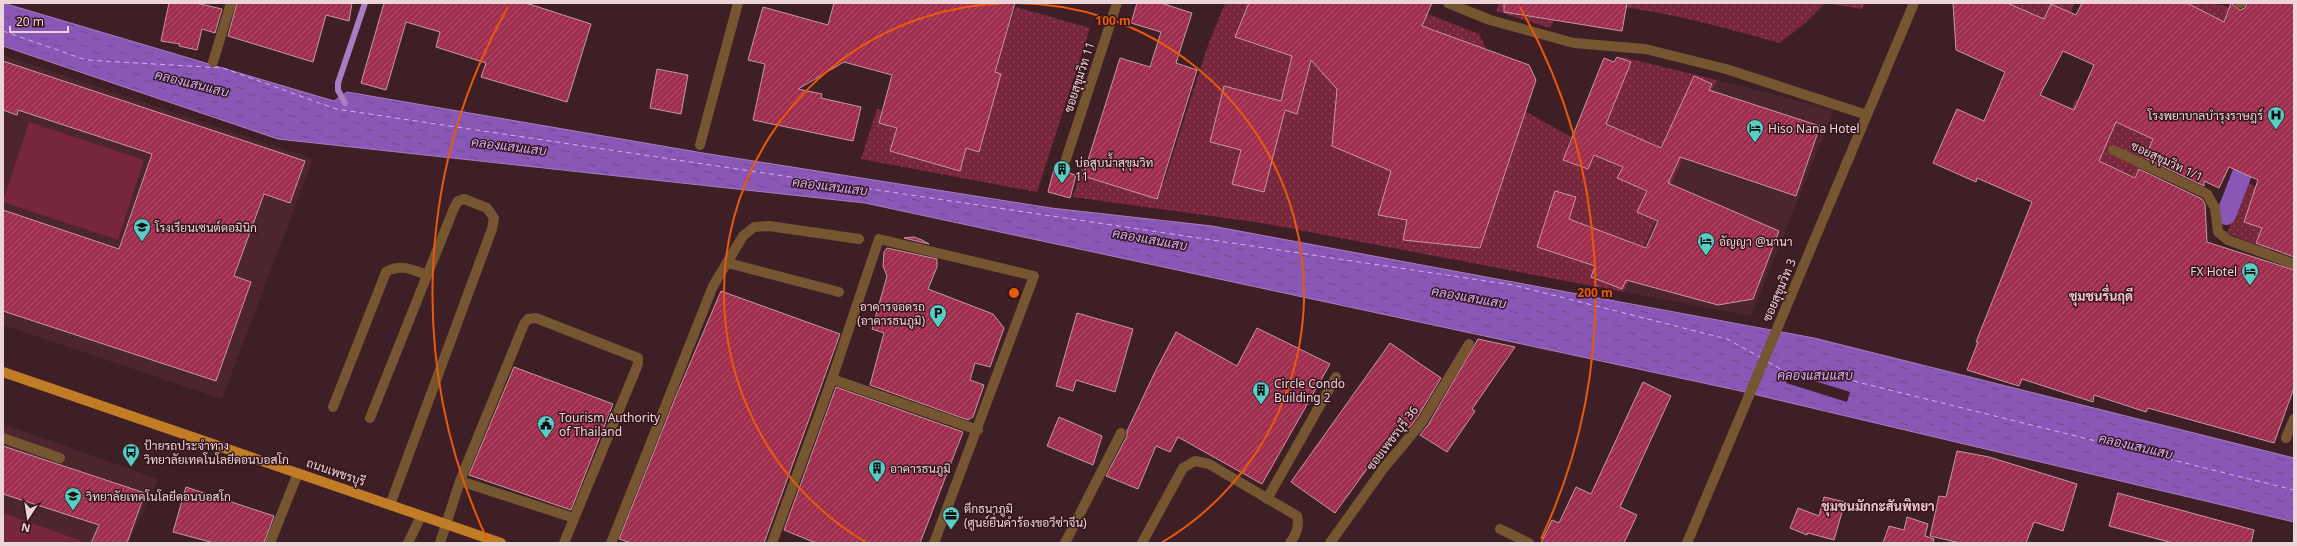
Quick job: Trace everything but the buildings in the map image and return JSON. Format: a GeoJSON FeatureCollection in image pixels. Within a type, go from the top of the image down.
{"type":"FeatureCollection","features":[{"type":"Feature","properties":{"kind":"main road","name":"ถนนเพชรบุรี"},"geometry":{"type":"LineString","coordinates":[[3,372],[501,543]]}},
{"type":"Feature","properties":{"kind":"street"},"geometry":{"type":"LineString","coordinates":[[213,62],[231,3]]}},
{"type":"Feature","properties":{"kind":"street"},"geometry":{"type":"LineString","coordinates":[[700,144],[738,3]]}},
{"type":"Feature","properties":{"kind":"street","name":"ซอยสุขุมวิท 11"},"geometry":{"type":"LineString","coordinates":[[1066,159],[1117,3]]}},
{"type":"Feature","properties":{"kind":"street"},"geometry":{"type":"LineString","coordinates":[[1448,3],[1490,20],[1574,43],[1645,49],[1726,69],[1867,115]]}},
{"type":"Feature","properties":{"kind":"street","name":"ซอยสุขุมวิท 3"},"geometry":{"type":"LineString","coordinates":[[1687,543],[1914,3]]}},
{"type":"Feature","properties":{"kind":"street","name":"ซอยสุขุมวิท 1/1"},"geometry":{"type":"LineString","coordinates":[[2113,150],[2207,194],[2215,208],[2218,232],[2228,240],[2294,264]]}},
{"type":"Feature","properties":{"kind":"street"},"geometry":{"type":"LineString","coordinates":[[370,418],[458,201],[464,199],[487,208],[494,218],[492,229],[390,505]]}},
{"type":"Feature","properties":{"kind":"street"},"geometry":{"type":"LineString","coordinates":[[611,543],[713,286],[743,236],[754,227],[769,226],[859,239]]}},
{"type":"Feature","properties":{"kind":"street"},"geometry":{"type":"LineString","coordinates":[[772,543],[832,379],[879,239],[1034,276],[978,430],[934,543]]}},
{"type":"Feature","properties":{"kind":"street"},"geometry":{"type":"LineString","coordinates":[[728,263],[839,292]]}},
{"type":"Feature","properties":{"kind":"street"},"geometry":{"type":"LineString","coordinates":[[333,407],[386,272],[394,267],[403,267],[427,275]]}},
{"type":"Feature","properties":{"kind":"street"},"geometry":{"type":"LineString","coordinates":[[440,543],[460,481],[524,324],[528,319],[536,318],[638,358],[638,364],[564,543]]}},
{"type":"Feature","properties":{"kind":"street","name":"ซอยเพชรบุรี 36"},"geometry":{"type":"LineString","coordinates":[[1330,543],[1383,469],[1422,422],[1469,344]]}},
{"type":"Feature","properties":{"kind":"street"},"geometry":{"type":"LineString","coordinates":[[1267,499],[1336,377]]}},
{"type":"Feature","properties":{"kind":"street"},"geometry":{"type":"LineString","coordinates":[[832,379],[978,430]]}},
{"type":"Feature","properties":{"kind":"street"},"geometry":{"type":"LineString","coordinates":[[2286,438],[2294,419]]}},
{"type":"Feature","properties":{"kind":"street"},"geometry":{"type":"LineString","coordinates":[[1065,543],[1121,433]]}},
{"type":"Feature","properties":{"kind":"street"},"geometry":{"type":"LineString","coordinates":[[3,438],[60,458]]}},
{"type":"Feature","properties":{"kind":"street"},"geometry":{"type":"LineString","coordinates":[[1142,543],[1178,481],[1183,468],[1188,464],[1195,462],[1209,464],[1297,516],[1298,522],[1296,535],[1290,543]]}},
{"type":"Feature","properties":{"kind":"street"},"geometry":{"type":"LineString","coordinates":[[270,543],[298,473]]}},
{"type":"Feature","properties":{"kind":"street"},"geometry":{"type":"LineString","coordinates":[[460,481],[574,518]]}},
{"type":"Feature","properties":{"kind":"street"},"geometry":{"type":"LineString","coordinates":[[408,543],[420,516]]}},
{"type":"Feature","properties":{"kind":"street"},"geometry":{"type":"LineString","coordinates":[[1500,529],[1529,543]]}},
{"type":"Feature","properties":{"kind":"shaded area"},"geometry":{"type":"Polygon","coordinates":[[[1225,3],[1399,3],[1479,34],[1514,105],[1571,137],[1566,150],[1585,155],[1622,57],[1717,80],[1624,292],[1262,223],[1073,197],[1081,169],[1164,182],[1207,48],[1225,3]]]}},
{"type":"Feature","properties":{"kind":"shaded area"},"geometry":{"type":"Polygon","coordinates":[[[1499,3],[1564,3],[1550,28],[1496,11],[1499,3]]]}},
{"type":"Feature","properties":{"kind":"shaded area"},"geometry":{"type":"Polygon","coordinates":[[[1592,3],[1825,3],[1805,23],[1780,43],[1710,24],[1664,14],[1592,3]]]}},
{"type":"Feature","properties":{"kind":"shaded area"},"geometry":{"type":"Polygon","coordinates":[[[1825,3],[1865,3],[1862,9],[1825,3]]]}},
{"type":"Feature","properties":{"kind":"shaded area"},"geometry":{"type":"Polygon","coordinates":[[[2008,3],[2075,3],[2061,35],[2004,13],[2008,3]]]}},
{"type":"Feature","properties":{"kind":"shaded area"},"geometry":{"type":"Polygon","coordinates":[[[2168,3],[2198,3],[2229,7],[2244,16],[2243,29],[2168,3]]]}},
{"type":"Feature","properties":{"kind":"shaded area"},"geometry":{"type":"Polygon","coordinates":[[[1016,7],[1090,28],[1037,192],[861,159],[877,109],[971,134],[1016,7]]]}},
{"type":"Feature","properties":{"kind":"shaded area","name":"โรงเรียนเซนต์ดอมินิก"},"geometry":{"type":"Polygon","coordinates":[[[3,55],[313,159],[222,399],[3,325],[3,55]]]}},
{"type":"Feature","properties":{"kind":"shaded area"},"geometry":{"type":"Polygon","coordinates":[[[1717,80],[1834,110],[1751,316],[1624,292],[1717,80]]]}},
{"type":"Feature","properties":{"kind":"shaded area"},"geometry":{"type":"Polygon","coordinates":[[[2076,99],[2159,132],[2130,185],[2053,153],[2076,99]]]}},
{"type":"Feature","properties":{"kind":"shaded area"},"geometry":{"type":"Polygon","coordinates":[[[29,122],[144,160],[118,240],[3,202],[29,122]]]}},
{"type":"Feature","properties":{"kind":"shaded area"},"geometry":{"type":"Polygon","coordinates":[[[2246,182],[2287,200],[2270,250],[2227,233],[2246,182]]]}},
{"type":"Feature","properties":{"kind":"shaded area","name":"วิทยาลัยเทคโนโลยีดอนบอสโก"},"geometry":{"type":"Polygon","coordinates":[[[3,424],[158,479],[128,543],[3,543],[3,424]]]}},
{"type":"Feature","properties":{"kind":"shaded area"},"geometry":{"type":"Polygon","coordinates":[[[3,513],[82,541],[81,543],[3,543],[3,513]]]}},
{"type":"Feature","properties":{"kind":"water","name":"คลองแสนแสบ"},"geometry":{"type":"Polygon","coordinates":[[[3,3],[334,101],[347,92],[703,153],[1051,208],[1212,226],[1814,338],[2294,458],[2294,522],[1736,390],[865,203],[278,139],[3,46],[3,3]]]}},
{"type":"Feature","properties":{"kind":"pier"},"geometry":{"type":"Polygon","coordinates":[[[1789,373],[1850,392],[1847,402],[1786,383],[1789,373]]]}},
{"type":"Feature","properties":{"kind":"waterway"},"geometry":{"type":"LineString","coordinates":[[345,103],[338,90],[338,83],[365,3]]}},
{"type":"Feature","properties":{"kind":"waterway"},"geometry":{"type":"LineString","coordinates":[[2226,215],[2252,148]]}},
{"type":"Feature","properties":{"kind":"ferry route"},"geometry":{"type":"LineString","coordinates":[[3,31],[86,60],[223,68],[336,109],[1513,285],[1727,339],[1760,357]]}},
{"type":"Feature","properties":{"kind":"ferry route"},"geometry":{"type":"LineString","coordinates":[[1768,362],[1791,375],[1817,372],[2294,490]]}},
{"type":"Feature","properties":{"kind":"place","name":"โรงพยาบาลบำรุงราษฎร์"},"geometry":{"type":"Point","coordinates":[2276,130]}},
{"type":"Feature","properties":{"kind":"place","name":"Hiso Nana Hotel"},"geometry":{"type":"Point","coordinates":[1755,143]}},
{"type":"Feature","properties":{"kind":"place","name":"บ่อสูบน้ำสุขุมวิท 11"},"geometry":{"type":"Point","coordinates":[1062,184]}},
{"type":"Feature","properties":{"kind":"place","name":"โรงเรียนเซนต์ดอมินิก"},"geometry":{"type":"Point","coordinates":[142,242]}},
{"type":"Feature","properties":{"kind":"place","name":"อัญญา @นานา"},"geometry":{"type":"Point","coordinates":[1706,256]}},
{"type":"Feature","properties":{"kind":"place","name":"FX Hotel"},"geometry":{"type":"Point","coordinates":[2250,286]}},
{"type":"Feature","properties":{"kind":"place","name":"อาคารจอดรถ (อาคารธนภูมิ)"},"geometry":{"type":"Point","coordinates":[938,328]}},
{"type":"Feature","properties":{"kind":"place","name":"Circle Condo Building 2"},"geometry":{"type":"Point","coordinates":[1261,405]}},
{"type":"Feature","properties":{"kind":"place","name":"Tourism Authority of Thailand"},"geometry":{"type":"Point","coordinates":[546,439]}},
{"type":"Feature","properties":{"kind":"place","name":"ป้ายรถประจำทาง วิทยาลัยเทคโนโลยีดอนบอสโก"},"geometry":{"type":"Point","coordinates":[131,467]}},
{"type":"Feature","properties":{"kind":"place","name":"อาคารธนภูมิ"},"geometry":{"type":"Point","coordinates":[877,483]}},
{"type":"Feature","properties":{"kind":"place","name":"วิทยาลัยเทคโนโลยีดอนบอสโก"},"geometry":{"type":"Point","coordinates":[73,511]}},
{"type":"Feature","properties":{"kind":"place","name":"ตึกธนาภูมิ (ศูนย์ยื่นคำร้องขอวีซ่าจีน)"},"geometry":{"type":"Point","coordinates":[951,530]}},
{"type":"Feature","properties":{"kind":"district","name":"ชุมชนรื่นฤดี"},"geometry":{"type":"Point","coordinates":[2101,296]}},
{"type":"Feature","properties":{"kind":"district","name":"ชุมชนมักกะสันพิทยา"},"geometry":{"type":"Point","coordinates":[1878,506]}}]}
